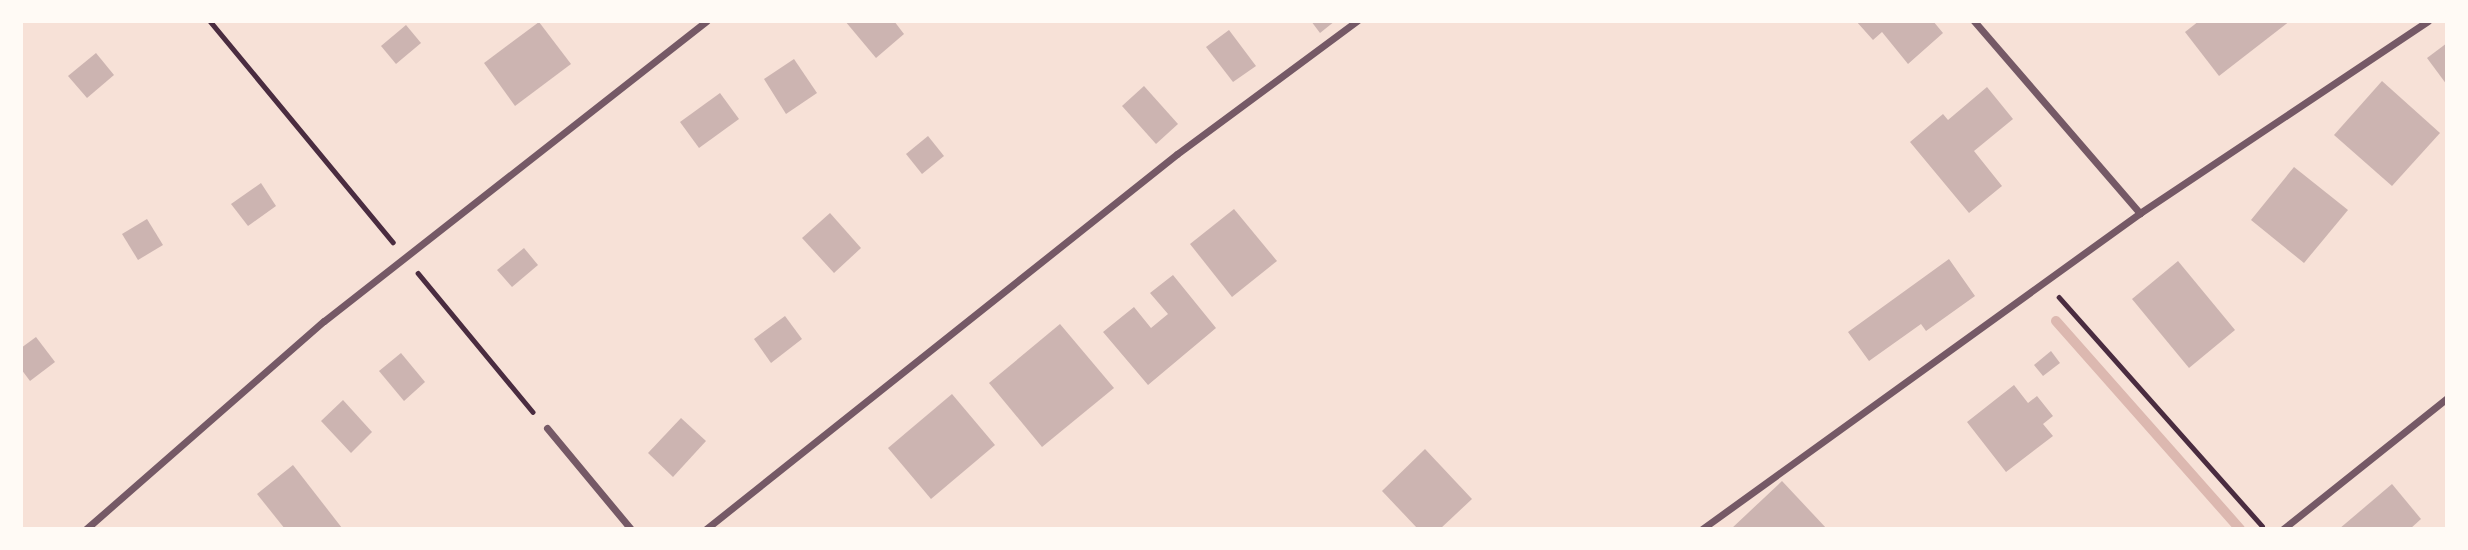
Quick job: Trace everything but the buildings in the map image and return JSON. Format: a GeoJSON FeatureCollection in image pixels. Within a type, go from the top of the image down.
{"type":"FeatureCollection","features":[{"type":"Feature","properties":{"kind":"street"},"geometry":{"type":"LineString","coordinates":[[86,529],[324,321],[407,259],[706,21]]}},
{"type":"Feature","properties":{"kind":"street"},"geometry":{"type":"LineString","coordinates":[[706,529],[1177,154],[1357,21]]}},
{"type":"Feature","properties":{"kind":"street"},"geometry":{"type":"LineString","coordinates":[[1974,21],[2140,213]]}},
{"type":"Feature","properties":{"kind":"street"},"geometry":{"type":"LineString","coordinates":[[1702,529],[2140,213],[2428,21]]}},
{"type":"Feature","properties":{"kind":"street"},"geometry":{"type":"LineString","coordinates":[[2283,529],[2447,398]]}},
{"type":"Feature","properties":{"kind":"street"},"geometry":{"type":"LineString","coordinates":[[547,428],[631,529]]}},
{"type":"Feature","properties":{"kind":"path"},"geometry":{"type":"LineString","coordinates":[[210,21],[547,428]]}},
{"type":"Feature","properties":{"kind":"path"},"geometry":{"type":"LineString","coordinates":[[2045,280],[2092,338],[2265,529]]}},
{"type":"Feature","properties":{"kind":"waterway"},"geometry":{"type":"LineString","coordinates":[[2056,321],[2240,529]]}}]}
